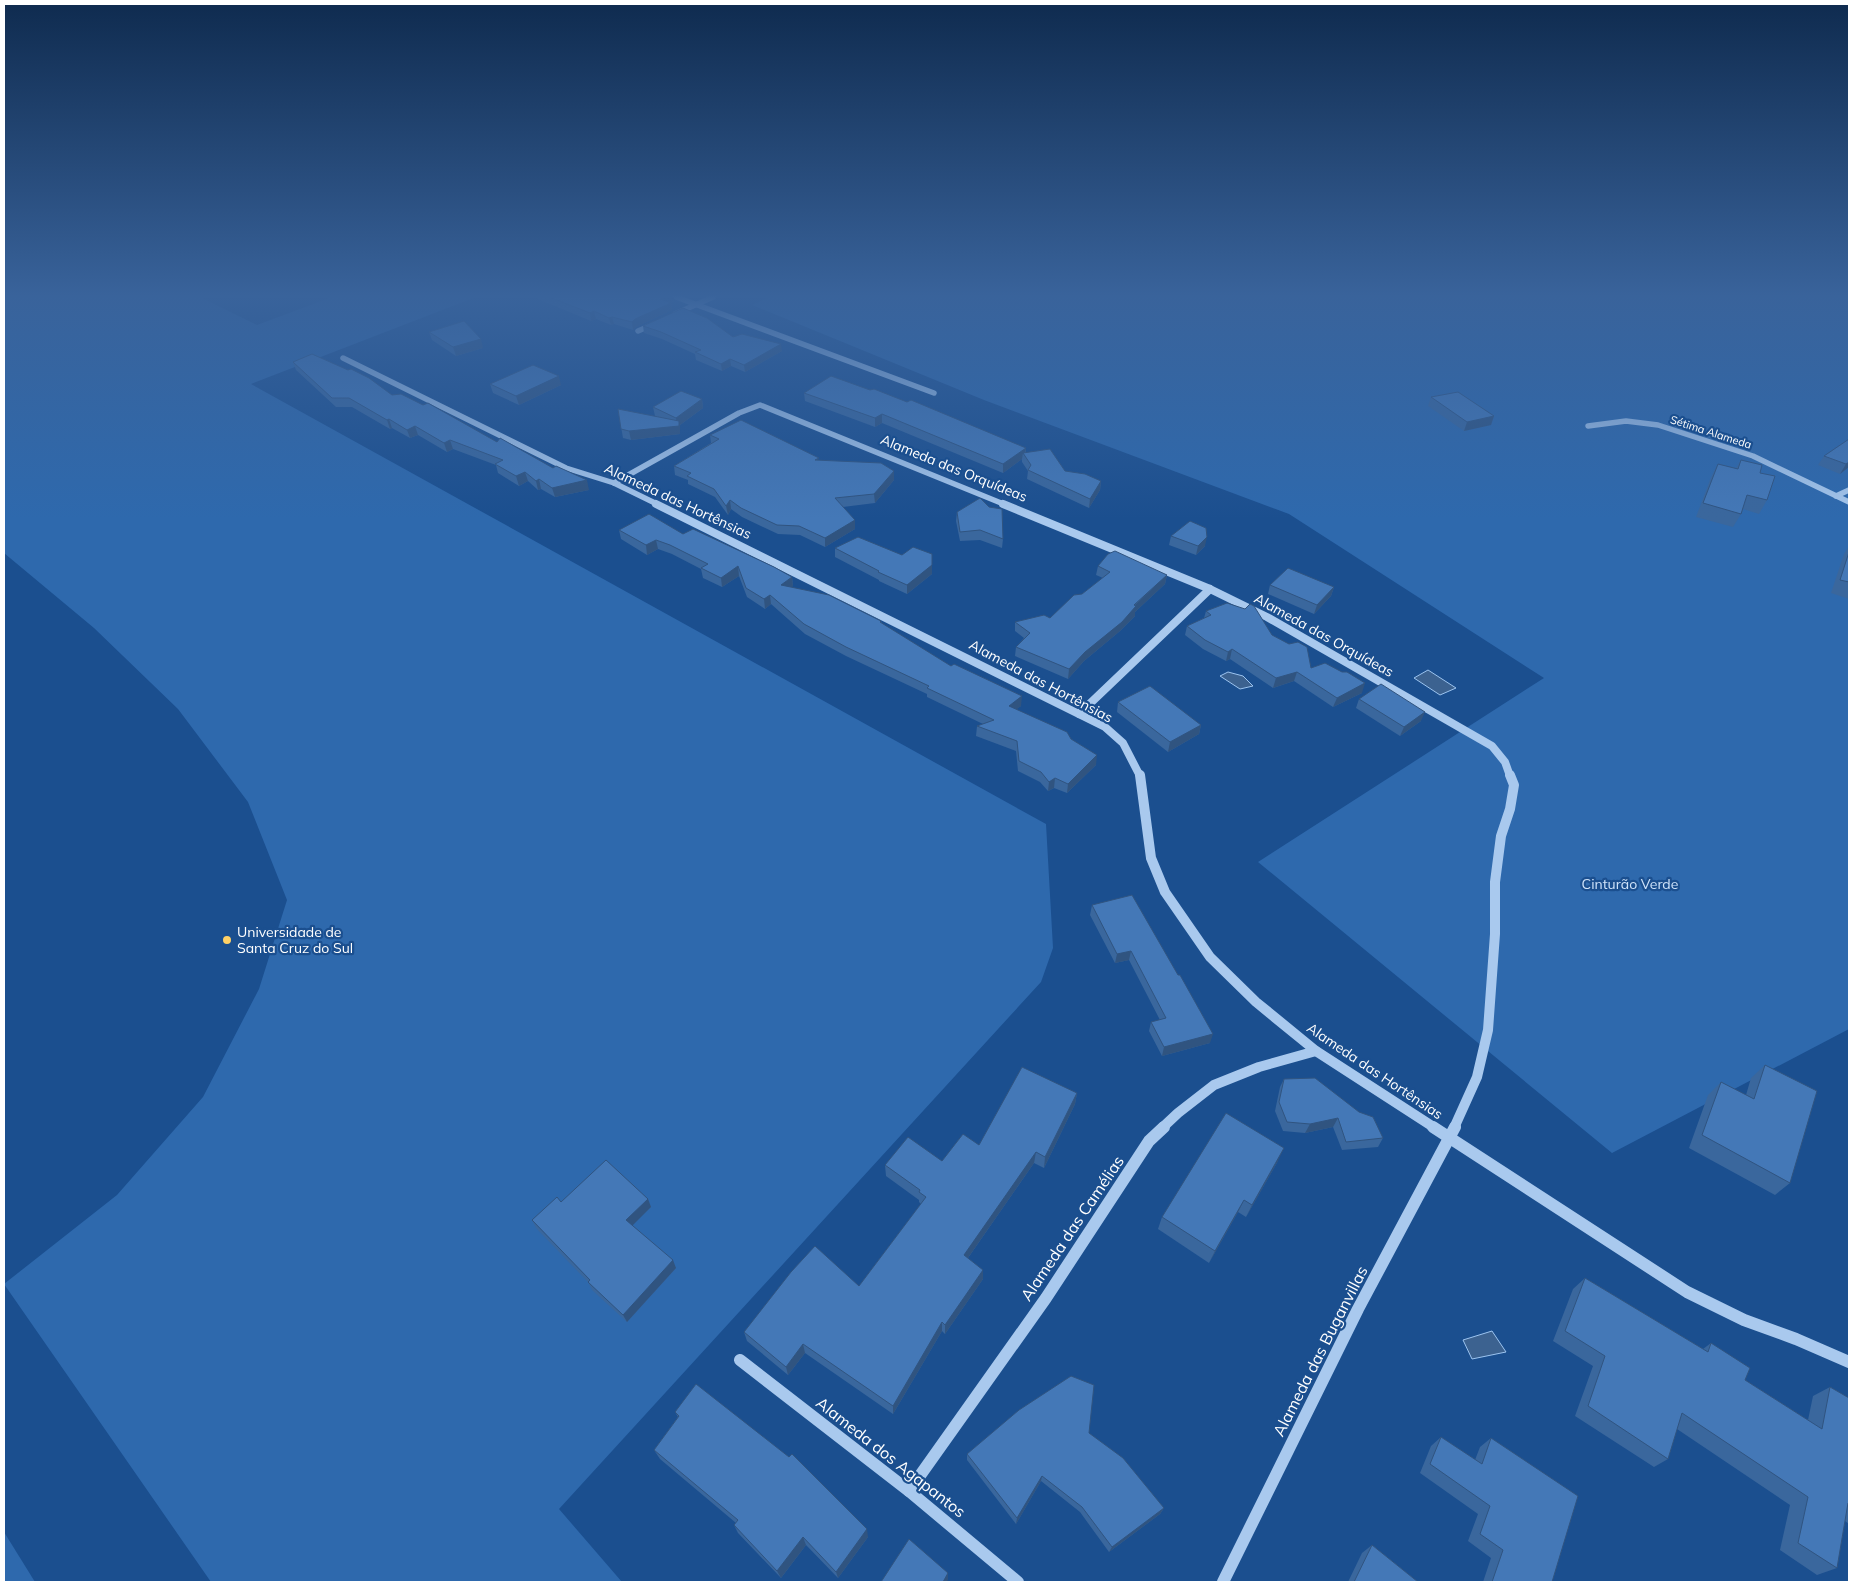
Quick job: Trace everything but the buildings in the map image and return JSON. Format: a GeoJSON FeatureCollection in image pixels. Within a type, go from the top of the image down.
{"type":"FeatureCollection","features":[{"type":"Feature","properties":{"kind":"street","name":"Alameda das Hortênsias"},"geometry":{"type":"LineString","coordinates":[[369,371],[566,468],[614,483],[1105,727],[1123,743],[1140,775],[1151,858],[1166,892],[1182,919],[1210,957],[1256,1002],[1316,1050],[1569,1217],[1687,1292],[1744,1320],[1796,1339],[1849,1362]]}},
{"type":"Feature","properties":{"kind":"street"},"geometry":{"type":"LineString","coordinates":[[875,371],[934,393]]}},
{"type":"Feature","properties":{"kind":"street","name":"Alameda das Orquídeas"},"geometry":{"type":"LineString","coordinates":[[614,483],[698,435],[745,410],[760,405],[1210,590],[1267,617],[1492,746],[1505,762],[1514,785],[1510,809],[1501,836],[1496,882],[1495,934],[1488,1030],[1477,1077],[1450,1137]]}},
{"type":"Feature","properties":{"kind":"street","name":"Sétima Alameda"},"geometry":{"type":"LineString","coordinates":[[1588,426],[1626,421],[1658,425],[1745,453],[1849,502]]}},
{"type":"Feature","properties":{"kind":"street"},"geometry":{"type":"LineString","coordinates":[[1836,496],[1849,490]]}},
{"type":"Feature","properties":{"kind":"street"},"geometry":{"type":"LineString","coordinates":[[1078,714],[1210,590]]}},
{"type":"Feature","properties":{"kind":"street","name":"Alameda das Camélias"},"geometry":{"type":"LineString","coordinates":[[909,1491],[1046,1298],[1149,1141],[1178,1113],[1214,1085],[1259,1067],[1316,1050]]}},
{"type":"Feature","properties":{"kind":"street","name":"Alameda das Buganvillas"},"geometry":{"type":"LineString","coordinates":[[1223,1582],[1358,1309],[1450,1137]]}},
{"type":"Feature","properties":{"kind":"street","name":"Alameda dos Agapantos"},"geometry":{"type":"LineString","coordinates":[[740,1360],[909,1491],[1018,1582]]}},
{"type":"Feature","properties":{"kind":"green space"},"geometry":{"type":"Polygon","coordinates":[[[4,371],[285,371],[251,384],[1046,824],[1053,948],[1041,982],[559,1509],[622,1582],[211,1582],[4,1284],[117,1195],[203,1097],[259,989],[287,900],[248,802],[178,709],[94,628],[4,553],[4,371]]]}},
{"type":"Feature","properties":{"kind":"green space","name":"Cinturão Verde"},"geometry":{"type":"Polygon","coordinates":[[[913,371],[1849,371],[1849,1029],[1612,1153],[1258,862],[1544,678],[1289,514],[984,400],[913,371]]]}},
{"type":"Feature","properties":{"kind":"green space"},"geometry":{"type":"Polygon","coordinates":[[[4,1532],[35,1582],[4,1582],[4,1532]]]}},
{"type":"Feature","properties":{"kind":"shaded area"},"geometry":{"type":"Polygon","coordinates":[[[1428,670],[1456,688],[1440,695],[1414,678],[1428,670]]]}},
{"type":"Feature","properties":{"kind":"shaded area"},"geometry":{"type":"Polygon","coordinates":[[[1228,672],[1243,676],[1253,686],[1240,689],[1220,676],[1228,672]]]}},
{"type":"Feature","properties":{"kind":"shaded area"},"geometry":{"type":"Polygon","coordinates":[[[1492,1331],[1506,1352],[1472,1359],[1463,1340],[1492,1331]]]}},
{"type":"Feature","properties":{"kind":"place","name":"Universidade de Santa Cruz do Sul"},"geometry":{"type":"Point","coordinates":[227,940]}}]}
